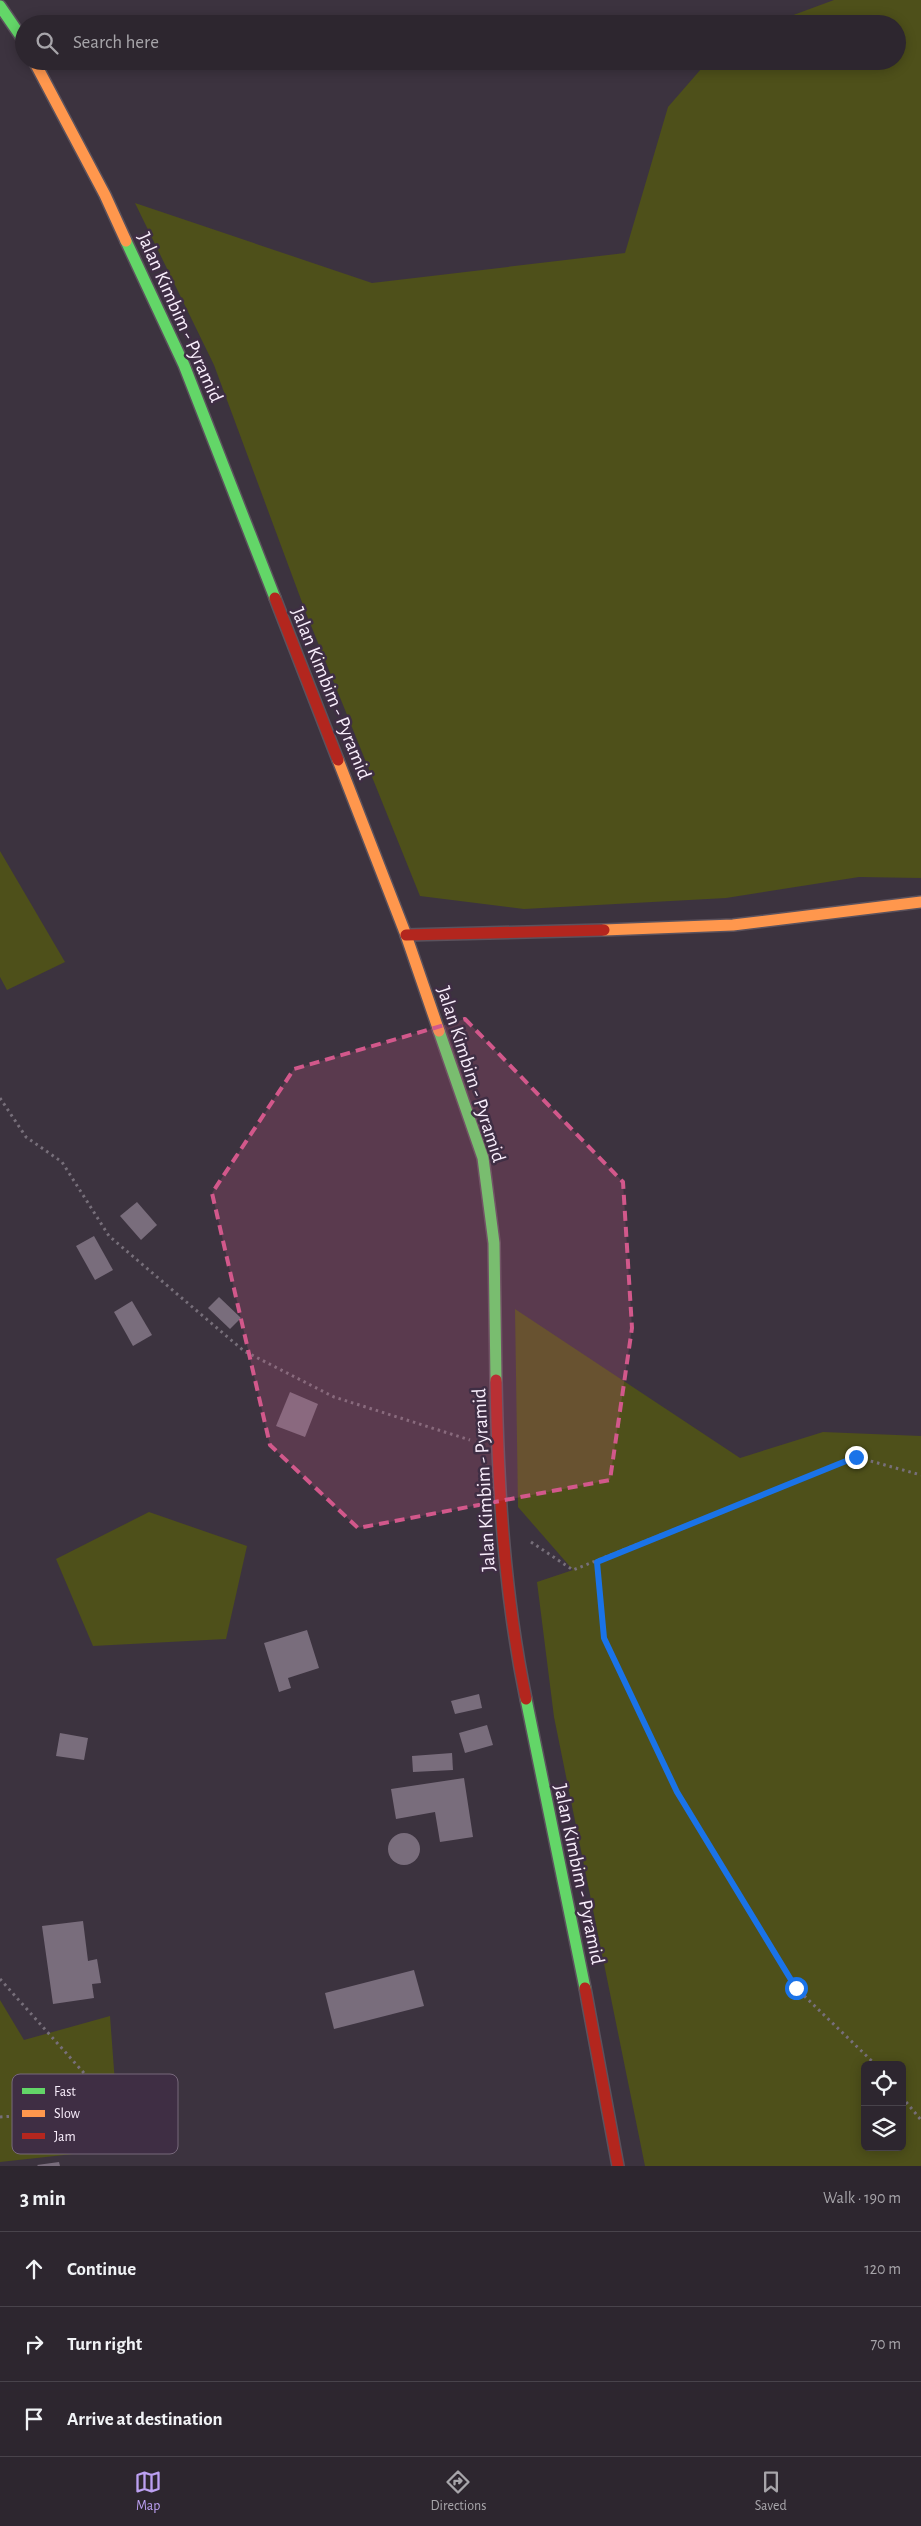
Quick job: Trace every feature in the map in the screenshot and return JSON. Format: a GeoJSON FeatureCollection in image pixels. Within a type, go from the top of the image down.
{"type":"FeatureCollection","features":[{"type":"Feature","properties":{"kind":"main road"},"geometry":{"type":"LineString","coordinates":[[0,6],[15,28]]}},
{"type":"Feature","properties":{"kind":"main road","name":"Jalan Kimbim - Pyramid"},"geometry":{"type":"LineString","coordinates":[[39,70],[105,195],[184,364],[406,935],[483,1158],[494,1243],[497,1449],[501,1522],[518,1671],[589,2008],[618,2166]]}},
{"type":"Feature","properties":{"kind":"main road"},"geometry":{"type":"LineString","coordinates":[[406,935],[499,934],[733,924],[921,902]]}},
{"type":"Feature","properties":{"kind":"path"},"geometry":{"type":"LineString","coordinates":[[0,1098],[26,1136],[62,1162],[109,1236],[244,1351],[334,1397],[497,1449]]}},
{"type":"Feature","properties":{"kind":"path"},"geometry":{"type":"LineString","coordinates":[[501,1522],[573,1570],[856,1457],[921,1475]]}},
{"type":"Feature","properties":{"kind":"path"},"geometry":{"type":"LineString","coordinates":[[597,1562],[604,1638],[677,1792],[796,1988],[872,2061]]}},
{"type":"Feature","properties":{"kind":"path"},"geometry":{"type":"LineString","coordinates":[[0,1979],[85,2074]]}},
{"type":"Feature","properties":{"kind":"path"},"geometry":{"type":"LineString","coordinates":[[906,2102],[921,2120]]}},
{"type":"Feature","properties":{"kind":"highlighted area"},"geometry":{"type":"Polygon","coordinates":[[[465,1019],[623,1182],[632,1328],[610,1480],[358,1528],[270,1445],[212,1193],[294,1069],[465,1019]]]}},
{"type":"Feature","properties":{"kind":"shaded area"},"geometry":{"type":"Polygon","coordinates":[[[834,0],[921,0],[921,878],[859,877],[726,898],[524,909],[420,896],[306,613],[214,365],[135,203],[372,283],[625,253],[668,107],[700,70],[906,70],[906,15],[793,15],[834,0]]]}},
{"type":"Feature","properties":{"kind":"shaded area"},"geometry":{"type":"Polygon","coordinates":[[[0,851],[65,962],[7,990],[0,977],[0,851]]]}},
{"type":"Feature","properties":{"kind":"shaded area"},"geometry":{"type":"Polygon","coordinates":[[[515,1309],[740,1458],[823,1432],[921,1436],[921,2166],[645,2166],[554,1717],[537,1582],[573,1570],[518,1507],[515,1309]]]}},
{"type":"Feature","properties":{"kind":"shaded area"},"geometry":{"type":"Polygon","coordinates":[[[149,1512],[247,1546],[226,1639],[93,1646],[56,1559],[149,1512]]]}},
{"type":"Feature","properties":{"kind":"shaded area"},"geometry":{"type":"Polygon","coordinates":[[[0,2000],[24,2040],[110,2016],[114,2074],[12,2074],[12,2154],[73,2154],[0,2162],[0,2000]]]}},
{"type":"Feature","properties":{"kind":"building"},"geometry":{"type":"Polygon","coordinates":[[[137,1202],[157,1225],[141,1240],[120,1216],[137,1202]]]}},
{"type":"Feature","properties":{"kind":"building"},"geometry":{"type":"Polygon","coordinates":[[[94,1236],[113,1270],[95,1280],[76,1246],[94,1236]]]}},
{"type":"Feature","properties":{"kind":"building"},"geometry":{"type":"Polygon","coordinates":[[[219,1297],[241,1318],[230,1329],[208,1308],[219,1297]]]}},
{"type":"Feature","properties":{"kind":"building"},"geometry":{"type":"Polygon","coordinates":[[[132,1301],[152,1335],[133,1346],[114,1312],[132,1301]]]}},
{"type":"Feature","properties":{"kind":"building"},"geometry":{"type":"Polygon","coordinates":[[[290,1392],[318,1404],[305,1437],[276,1426],[290,1392]]]}},
{"type":"Feature","properties":{"kind":"building"},"geometry":{"type":"Polygon","coordinates":[[[307,1630],[319,1668],[288,1678],[291,1688],[279,1692],[264,1643],[307,1630]]]}},
{"type":"Feature","properties":{"kind":"building"},"geometry":{"type":"Polygon","coordinates":[[[479,1694],[482,1708],[455,1714],[451,1701],[479,1694]]]}},
{"type":"Feature","properties":{"kind":"building"},"geometry":{"type":"Polygon","coordinates":[[[487,1725],[493,1745],[465,1753],[459,1733],[487,1725]]]}},
{"type":"Feature","properties":{"kind":"building"},"geometry":{"type":"Polygon","coordinates":[[[60,1733],[88,1738],[84,1760],[56,1756],[60,1733]]]}},
{"type":"Feature","properties":{"kind":"building"},"geometry":{"type":"Polygon","coordinates":[[[452,1753],[453,1770],[413,1772],[412,1756],[452,1753]]]}},
{"type":"Feature","properties":{"kind":"building"},"geometry":{"type":"Polygon","coordinates":[[[464,1778],[473,1837],[440,1842],[435,1812],[396,1819],[391,1789],[464,1778]]]}},
{"type":"Feature","properties":{"kind":"building"},"geometry":{"type":"Polygon","coordinates":[[[404,1833],[416,1837],[420,1849],[416,1861],[404,1865],[392,1861],[388,1849],[392,1837],[404,1833]]]}},
{"type":"Feature","properties":{"kind":"building"},"geometry":{"type":"Polygon","coordinates":[[[83,1921],[88,1961],[97,1959],[101,1983],[92,1984],[94,1998],[53,2004],[42,1926],[83,1921]]]}},
{"type":"Feature","properties":{"kind":"building"},"geometry":{"type":"Polygon","coordinates":[[[414,1970],[424,2006],[334,2029],[325,1993],[414,1970]]]}},
{"type":"Feature","properties":{"kind":"building"},"geometry":{"type":"Polygon","coordinates":[[[59,2162],[60,2166],[37,2165],[59,2162]]]}},
{"type":"Feature","properties":{"kind":"traffic: fast"},"geometry":{"type":"LineString","coordinates":[[0,6],[15,28]]}},
{"type":"Feature","properties":{"kind":"traffic: fast"},"geometry":{"type":"LineString","coordinates":[[126,241],[184,365],[275,598]]}},
{"type":"Feature","properties":{"kind":"traffic: fast"},"geometry":{"type":"LineString","coordinates":[[439,1031],[483,1158],[494,1243],[496,1380]]}},
{"type":"Feature","properties":{"kind":"traffic: fast"},"geometry":{"type":"LineString","coordinates":[[526,1699],[585,1988]]}},
{"type":"Feature","properties":{"kind":"traffic: slow"},"geometry":{"type":"LineString","coordinates":[[39,70],[105,195],[126,241]]}},
{"type":"Feature","properties":{"kind":"traffic: slow"},"geometry":{"type":"LineString","coordinates":[[338,760],[406,935],[439,1031]]}},
{"type":"Feature","properties":{"kind":"traffic: slow"},"geometry":{"type":"LineString","coordinates":[[604,930],[733,925],[921,902]]}},
{"type":"Feature","properties":{"kind":"traffic: jam"},"geometry":{"type":"LineString","coordinates":[[275,598],[338,760]]}},
{"type":"Feature","properties":{"kind":"traffic: jam"},"geometry":{"type":"LineString","coordinates":[[406,935],[604,930]]}},
{"type":"Feature","properties":{"kind":"traffic: jam"},"geometry":{"type":"LineString","coordinates":[[496,1380],[503,1540],[512,1619],[526,1699]]}},
{"type":"Feature","properties":{"kind":"traffic: jam"},"geometry":{"type":"LineString","coordinates":[[585,1988],[618,2166]]}},
{"type":"Feature","properties":{"kind":"route"},"geometry":{"type":"LineString","coordinates":[[796,1988],[677,1792],[604,1638],[597,1562],[856,1457]]}}]}
